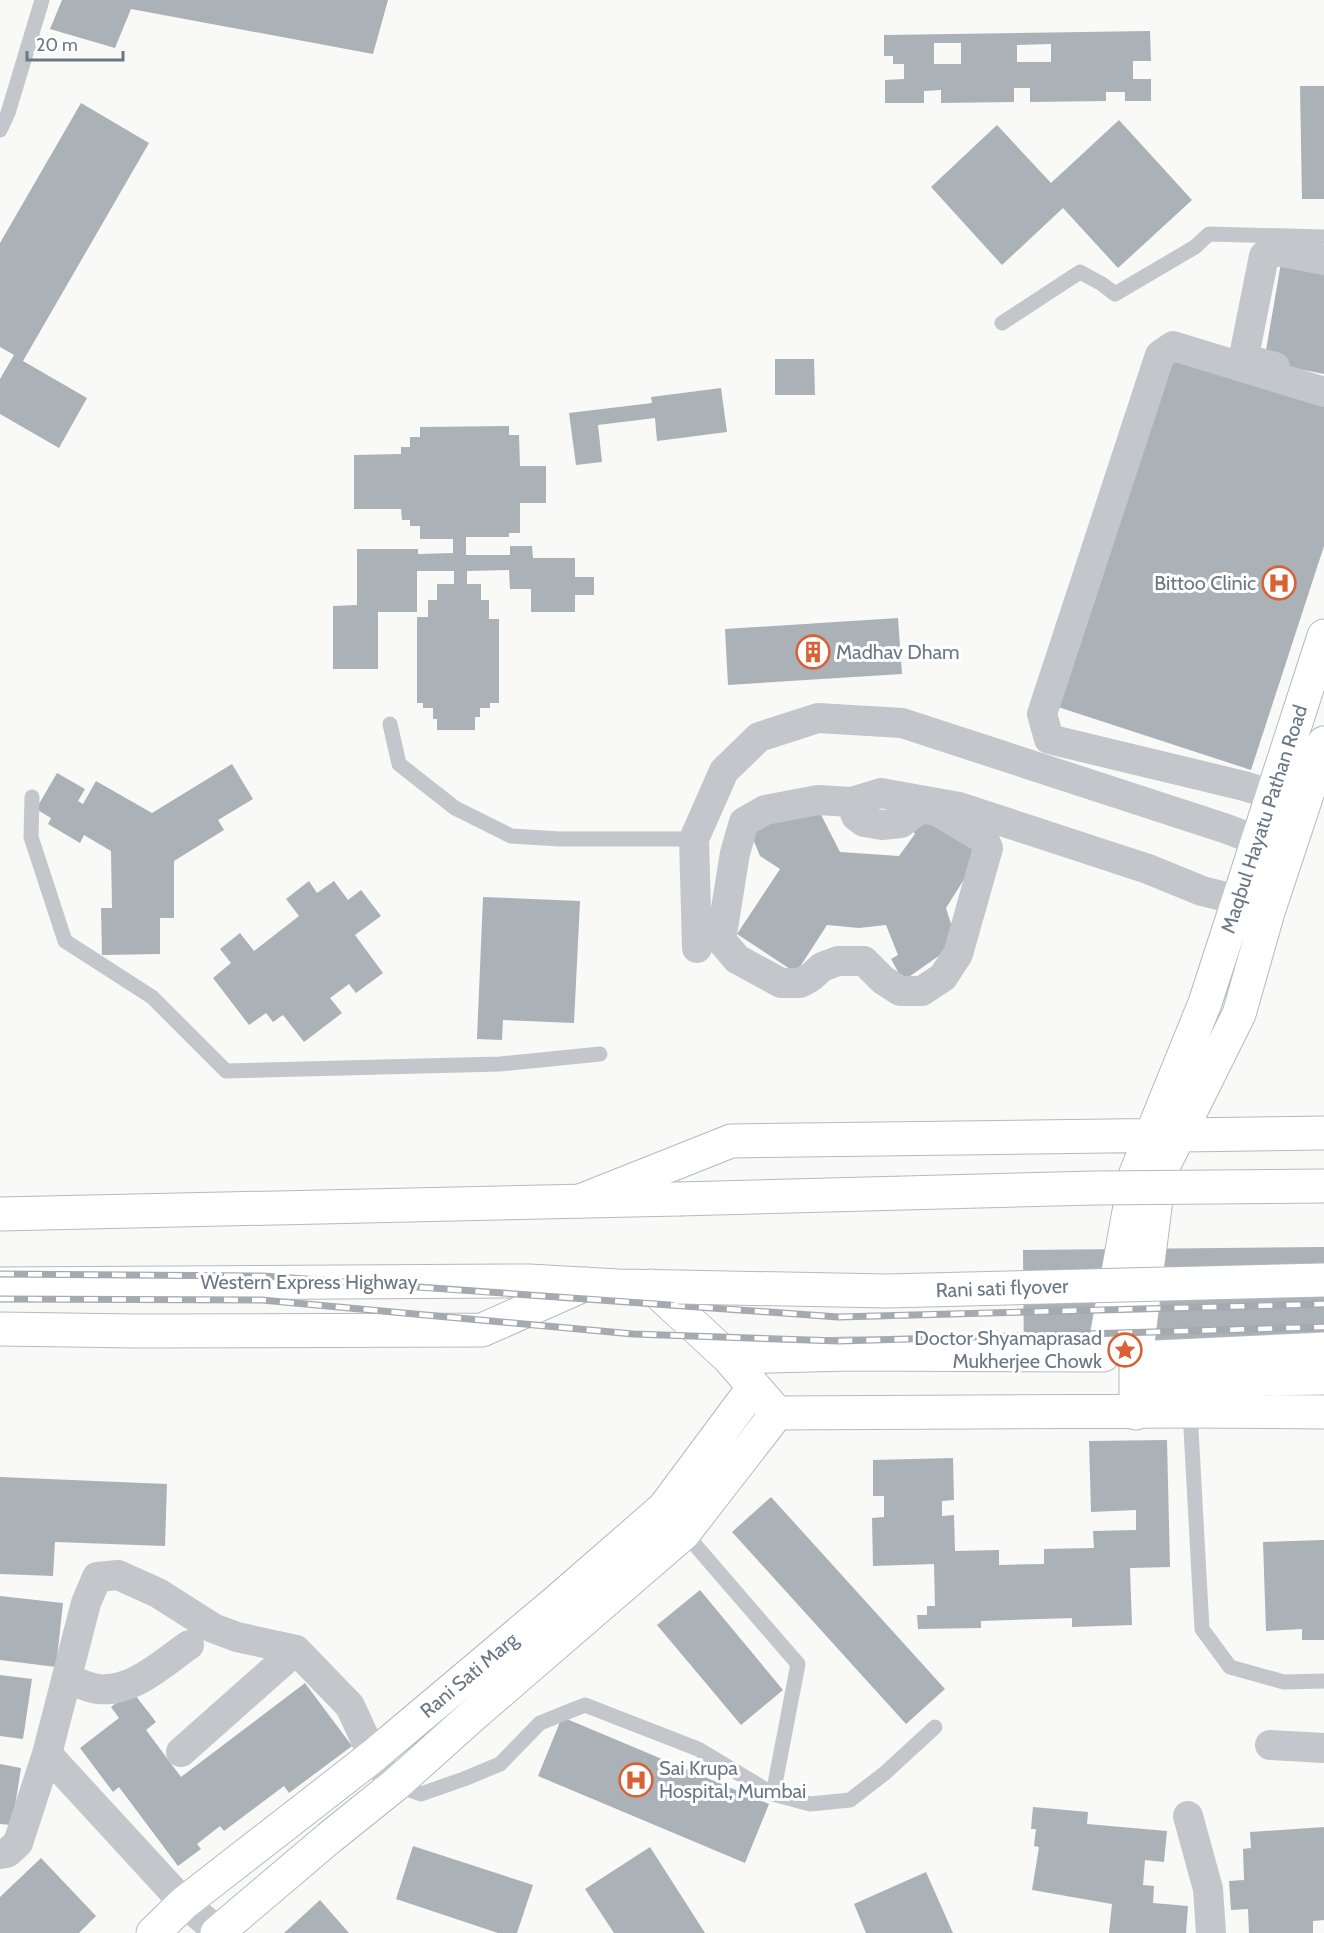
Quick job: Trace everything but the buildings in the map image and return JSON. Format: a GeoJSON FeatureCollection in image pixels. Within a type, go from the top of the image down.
{"type":"FeatureCollection","features":[{"type":"Feature","properties":{"kind":"main road","name":"Maqbul Hayatu Pathan Road"},"geometry":{"type":"LineString","coordinates":[[1163,1136],[1324,636]]}},
{"type":"Feature","properties":{"kind":"main road"},"geometry":{"type":"LineString","coordinates":[[728,1357],[850,1354],[1103,1355],[1136,1173],[1163,1136],[1239,1014],[1268,912],[1324,743]]}},
{"type":"Feature","properties":{"kind":"main road"},"geometry":{"type":"LineString","coordinates":[[579,1201],[731,1140],[1324,1133]]}},
{"type":"Feature","properties":{"kind":"main road"},"geometry":{"type":"LineString","coordinates":[[1136,1384],[1163,1136]]}},
{"type":"Feature","properties":{"kind":"main road"},"geometry":{"type":"LineString","coordinates":[[0,1214],[1095,1188],[1324,1186]]}},
{"type":"Feature","properties":{"kind":"main road","name":"Rani sati flyover"},"geometry":{"type":"LineString","coordinates":[[602,1285],[887,1291],[1324,1280]]}},
{"type":"Feature","properties":{"kind":"main road","name":"Western Express Highway"},"geometry":{"type":"LineString","coordinates":[[0,1284],[529,1281],[602,1285]]}},
{"type":"Feature","properties":{"kind":"main road"},"geometry":{"type":"LineString","coordinates":[[0,1329],[482,1330],[602,1285]]}},
{"type":"Feature","properties":{"kind":"main road"},"geometry":{"type":"LineString","coordinates":[[665,1287],[777,1413],[1136,1384],[1324,1378]]}},
{"type":"Feature","properties":{"kind":"main road"},"geometry":{"type":"LineString","coordinates":[[1136,1384],[1324,1349]]}},
{"type":"Feature","properties":{"kind":"main road"},"geometry":{"type":"LineString","coordinates":[[1136,1384],[1190,1411],[1324,1412]]}},
{"type":"Feature","properties":{"kind":"main road","name":"Rani Sati Marg"},"geometry":{"type":"LineString","coordinates":[[153,1933],[184,1903],[373,1756],[489,1658],[674,1520],[754,1387]]}},
{"type":"Feature","properties":{"kind":"main road","name":"Rani Sati Marg"},"geometry":{"type":"LineString","coordinates":[[218,1932],[395,1785],[510,1683],[674,1520],[777,1413]]}},
{"type":"Feature","properties":{"kind":"main road"},"geometry":{"type":"LineString","coordinates":[[489,1658],[510,1683]]}},
{"type":"Feature","properties":{"kind":"street"},"geometry":{"type":"LineString","coordinates":[[1324,260],[1277,251],[1264,256],[1245,351],[1253,361],[1324,380]]}},
{"type":"Feature","properties":{"kind":"street"},"geometry":{"type":"LineString","coordinates":[[1303,805],[1272,794],[1049,739],[1042,714],[1160,356],[1173,346],[1324,392]]}},
{"type":"Feature","properties":{"kind":"street"},"geometry":{"type":"LineString","coordinates":[[697,948],[694,839],[724,771],[759,737],[818,718],[903,723],[1224,828],[1288,852]]}},
{"type":"Feature","properties":{"kind":"street"},"geometry":{"type":"LineString","coordinates":[[851,802],[856,816],[864,822],[882,825],[901,823],[921,808],[937,811],[984,839],[988,848],[958,954],[943,977],[922,991],[900,991],[864,961],[838,961],[822,967],[800,983],[781,983],[737,959],[721,940],[735,853],[744,822],[765,810],[818,800],[851,802],[881,793],[959,807],[1148,869],[1202,891],[1238,900],[1268,912]]}},
{"type":"Feature","properties":{"kind":"street"},"geometry":{"type":"LineString","coordinates":[[0,1854],[8,1853],[18,1843],[47,1754],[86,1603],[98,1577],[118,1575],[158,1593],[213,1628],[237,1637],[296,1650],[350,1706],[373,1756],[395,1785]]}},
{"type":"Feature","properties":{"kind":"street"},"geometry":{"type":"LineString","coordinates":[[67,1679],[97,1689],[114,1689],[139,1679],[189,1646]]}},
{"type":"Feature","properties":{"kind":"street"},"geometry":{"type":"LineString","coordinates":[[181,1752],[296,1650]]}},
{"type":"Feature","properties":{"kind":"street"},"geometry":{"type":"LineString","coordinates":[[1270,1744],[1324,1748]]}},
{"type":"Feature","properties":{"kind":"street"},"geometry":{"type":"LineString","coordinates":[[47,1754],[184,1903],[218,1932]]}},
{"type":"Feature","properties":{"kind":"street"},"geometry":{"type":"LineString","coordinates":[[1188,1816],[1208,1889],[1211,1933]]}},
{"type":"Feature","properties":{"kind":"lane"},"geometry":{"type":"LineString","coordinates":[[0,130],[8,113],[42,0]]}},
{"type":"Feature","properties":{"kind":"lane"},"geometry":{"type":"LineString","coordinates":[[1002,323],[1080,273],[1102,284],[1115,294],[1195,247],[1209,234],[1324,237]]}},
{"type":"Feature","properties":{"kind":"lane"},"geometry":{"type":"LineString","coordinates":[[390,724],[399,764],[455,808],[511,836],[560,839],[694,839]]}},
{"type":"Feature","properties":{"kind":"lane"},"geometry":{"type":"LineString","coordinates":[[32,797],[31,837],[65,941],[153,997],[226,1071],[500,1064],[600,1054]]}},
{"type":"Feature","properties":{"kind":"lane"},"geometry":{"type":"LineString","coordinates":[[1190,1411],[1202,1629],[1230,1666],[1284,1682],[1324,1681]]}},
{"type":"Feature","properties":{"kind":"lane"},"geometry":{"type":"LineString","coordinates":[[674,1520],[798,1664],[773,1794]]}},
{"type":"Feature","properties":{"kind":"lane"},"geometry":{"type":"LineString","coordinates":[[395,1785],[421,1794],[500,1764],[540,1723],[585,1705],[698,1749],[773,1794],[810,1804],[850,1800],[885,1773],[935,1727]]}},
{"type":"Feature","properties":{"kind":"railway"},"geometry":{"type":"LineString","coordinates":[[0,1274],[263,1276],[838,1317],[1324,1304]]}},
{"type":"Feature","properties":{"kind":"railway"},"geometry":{"type":"LineString","coordinates":[[0,1299],[262,1300],[633,1334],[839,1341],[1324,1327]]}},
{"type":"Feature","properties":{"kind":"place","name":"Bittoo Clinic"},"geometry":{"type":"Point","coordinates":[1279,583]}},
{"type":"Feature","properties":{"kind":"place","name":"Madhav Dham"},"geometry":{"type":"Point","coordinates":[813,652]}},
{"type":"Feature","properties":{"kind":"place","name":"Doctor Shyamaprasad Mukherjee Chowk"},"geometry":{"type":"Point","coordinates":[1125,1350]}},
{"type":"Feature","properties":{"kind":"place","name":"Sai Krupa Hospital, Mumbai"},"geometry":{"type":"Point","coordinates":[636,1780]}}]}
